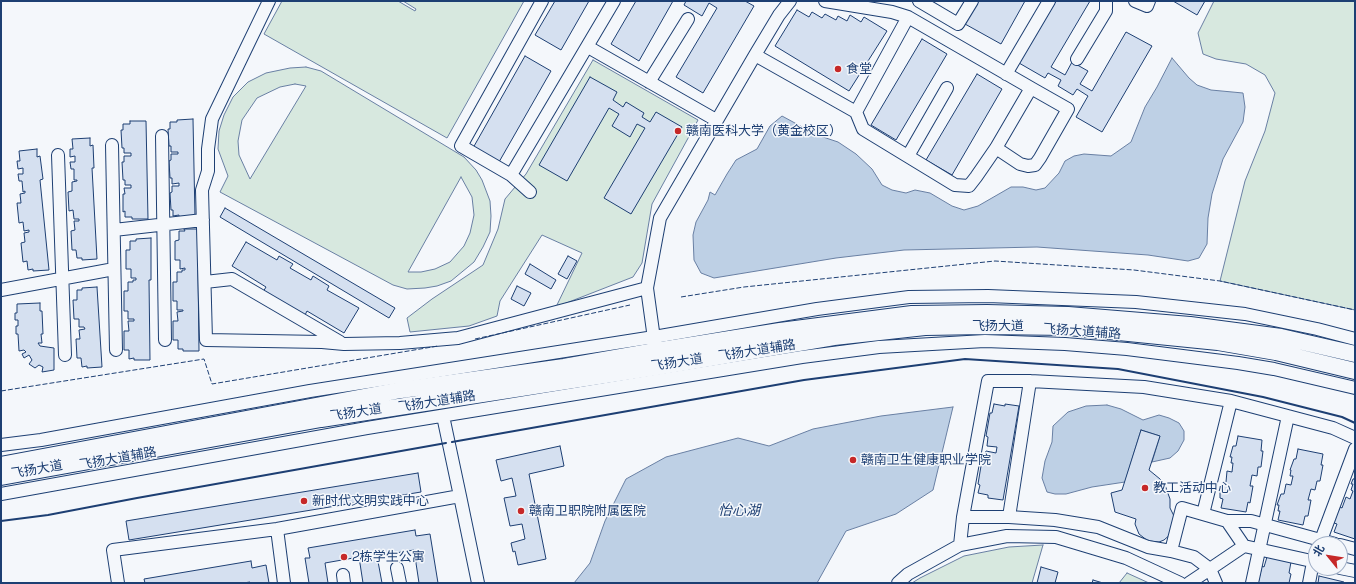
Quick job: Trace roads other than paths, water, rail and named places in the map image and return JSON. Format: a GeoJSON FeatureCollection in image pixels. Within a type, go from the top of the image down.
{"type":"FeatureCollection","features":[{"type":"Feature","properties":{"kind":"main road","name":"飞扬大道"},"geometry":{"type":"LineString","coordinates":[[1,465],[401,390],[564,367],[654,344],[780,331],[912,314],[1068,315],[1190,325],[1281,337],[1355,354]]}},
{"type":"Feature","properties":{"kind":"main road","name":"飞扬大道"},"geometry":{"type":"LineString","coordinates":[[1,477],[320,419],[751,352],[834,337],[925,327],[1069,327],[1218,342],[1276,352],[1355,371]]}},
{"type":"Feature","properties":{"kind":"street"},"geometry":{"type":"LineString","coordinates":[[269,1],[212,119],[208,149],[208,171],[202,190],[206,340],[322,342],[344,344],[400,343],[458,338],[647,288]]}},
{"type":"Feature","properties":{"kind":"street"},"geometry":{"type":"LineString","coordinates":[[530,192],[511,175],[461,146],[542,1]]}},
{"type":"Feature","properties":{"kind":"street"},"geometry":{"type":"LineString","coordinates":[[511,175],[614,1]]}},
{"type":"Feature","properties":{"kind":"street"},"geometry":{"type":"LineString","coordinates":[[657,366],[647,288],[660,218],[716,120],[779,15],[790,1]]}},
{"type":"Feature","properties":{"kind":"street"},"geometry":{"type":"LineString","coordinates":[[825,1],[892,12],[908,17],[1068,109],[1040,158],[1034,165],[1028,166],[1020,164],[996,148]]}},
{"type":"Feature","properties":{"kind":"street"},"geometry":{"type":"LineString","coordinates":[[919,1],[958,24],[972,1]]}},
{"type":"Feature","properties":{"kind":"street"},"geometry":{"type":"LineString","coordinates":[[1006,74],[1049,1]]}},
{"type":"Feature","properties":{"kind":"street"},"geometry":{"type":"LineString","coordinates":[[1078,59],[1106,11],[1106,1]]}},
{"type":"Feature","properties":{"kind":"street"},"geometry":{"type":"LineString","coordinates":[[1135,1],[1146,6],[1149,1]]}},
{"type":"Feature","properties":{"kind":"street"},"geometry":{"type":"LineString","coordinates":[[856,112],[908,17]]}},
{"type":"Feature","properties":{"kind":"street"},"geometry":{"type":"LineString","coordinates":[[650,82],[688,19]]}},
{"type":"Feature","properties":{"kind":"street"},"geometry":{"type":"LineString","coordinates":[[588,47],[716,120]]}},
{"type":"Feature","properties":{"kind":"street"},"geometry":{"type":"LineString","coordinates":[[755,55],[856,112],[862,129],[955,185],[969,186],[976,178],[996,148],[1030,88]]}},
{"type":"Feature","properties":{"kind":"street"},"geometry":{"type":"LineString","coordinates":[[908,156],[947,88]]}},
{"type":"Feature","properties":{"kind":"street"},"geometry":{"type":"LineString","coordinates":[[162,136],[165,340]]}},
{"type":"Feature","properties":{"kind":"street"},"geometry":{"type":"LineString","coordinates":[[112,145],[116,350]]}},
{"type":"Feature","properties":{"kind":"street"},"geometry":{"type":"LineString","coordinates":[[58,155],[65,355]]}},
{"type":"Feature","properties":{"kind":"street"},"geometry":{"type":"LineString","coordinates":[[114,230],[203,220]]}},
{"type":"Feature","properties":{"kind":"street"},"geometry":{"type":"LineString","coordinates":[[1,290],[114,269]]}},
{"type":"Feature","properties":{"kind":"street"},"geometry":{"type":"LineString","coordinates":[[205,282],[232,279],[344,344]]}},
{"type":"Feature","properties":{"kind":"street"},"geometry":{"type":"LineString","coordinates":[[1,442],[1,445],[41,440],[310,391],[510,359],[654,344],[817,309],[909,297],[988,296],[1136,302],[1245,314],[1317,329],[1355,339]]}},
{"type":"Feature","properties":{"kind":"street"},"geometry":{"type":"LineString","coordinates":[[1136,302],[1190,325]]}},
{"type":"Feature","properties":{"kind":"street"},"geometry":{"type":"LineString","coordinates":[[780,331],[817,309]]}},
{"type":"Feature","properties":{"kind":"street"},"geometry":{"type":"LineString","coordinates":[[879,347],[925,327]]}},
{"type":"Feature","properties":{"kind":"street"},"geometry":{"type":"LineString","coordinates":[[1281,337],[1317,329]]}},
{"type":"Feature","properties":{"kind":"street","name":"飞扬大道辅路"},"geometry":{"type":"LineString","coordinates":[[1,494],[367,428],[879,347],[985,341],[1065,344],[1127,349],[1262,367],[1355,388]]}},
{"type":"Feature","properties":{"kind":"street"},"geometry":{"type":"LineString","coordinates":[[1218,342],[1262,367]]}},
{"type":"Feature","properties":{"kind":"street"},"geometry":{"type":"LineString","coordinates":[[751,352],[802,358]]}},
{"type":"Feature","properties":{"kind":"street"},"geometry":{"type":"LineString","coordinates":[[510,359],[564,367]]}},
{"type":"Feature","properties":{"kind":"street"},"geometry":{"type":"LineString","coordinates":[[401,390],[432,372]]}},
{"type":"Feature","properties":{"kind":"street"},"geometry":{"type":"LineString","coordinates":[[960,545],[963,517],[988,381],[1030,381],[1144,387],[1231,401],[1333,428],[1355,438]]}},
{"type":"Feature","properties":{"kind":"street"},"geometry":{"type":"LineString","coordinates":[[1009,517],[1030,381]]}},
{"type":"Feature","properties":{"kind":"street"},"geometry":{"type":"LineString","coordinates":[[1341,384],[1355,384]]}},
{"type":"Feature","properties":{"kind":"street"},"geometry":{"type":"LineString","coordinates":[[490,408],[534,386]]}},
{"type":"Feature","properties":{"kind":"street"},"geometry":{"type":"LineString","coordinates":[[1203,514],[1231,401]]}},
{"type":"Feature","properties":{"kind":"street"},"geometry":{"type":"LineString","coordinates":[[443,416],[478,583]]}},
{"type":"Feature","properties":{"kind":"street"},"geometry":{"type":"LineString","coordinates":[[1252,583],[1288,416]]}},
{"type":"Feature","properties":{"kind":"street"},"geometry":{"type":"LineString","coordinates":[[320,419],[367,428]]}},
{"type":"Feature","properties":{"kind":"street"},"geometry":{"type":"LineString","coordinates":[[41,440],[96,447]]}},
{"type":"Feature","properties":{"kind":"street"},"geometry":{"type":"LineString","coordinates":[[1322,536],[1355,449]]}},
{"type":"Feature","properties":{"kind":"street"},"geometry":{"type":"LineString","coordinates":[[118,583],[113,550],[277,529],[460,496]]}},
{"type":"Feature","properties":{"kind":"street"},"geometry":{"type":"LineString","coordinates":[[1171,551],[1182,508],[1227,521],[1251,521],[1308,537]]}},
{"type":"Feature","properties":{"kind":"street"},"geometry":{"type":"LineString","coordinates":[[963,517],[1009,517],[1055,520],[1098,527],[1148,547],[1194,557],[1210,569],[1216,583]]}},
{"type":"Feature","properties":{"kind":"street"},"geometry":{"type":"LineString","coordinates":[[1227,521],[1244,546]]}},
{"type":"Feature","properties":{"kind":"street"},"geometry":{"type":"LineString","coordinates":[[277,529],[284,583]]}},
{"type":"Feature","properties":{"kind":"street"},"geometry":{"type":"LineString","coordinates":[[898,583],[908,574],[960,545],[1007,536],[1056,537],[1126,558],[1180,583]]}},
{"type":"Feature","properties":{"kind":"street"},"geometry":{"type":"LineString","coordinates":[[1189,583],[1244,546],[1308,561]]}},
{"type":"Feature","properties":{"kind":"street"},"geometry":{"type":"LineString","coordinates":[[397,568],[400,583]]}},
{"type":"Feature","properties":{"kind":"water"},"geometry":{"type":"Polygon","coordinates":[[[1172,58],[1197,85],[1211,90],[1243,93],[1245,107],[1243,122],[1223,159],[1212,194],[1208,218],[1207,244],[1199,258],[1188,261],[1148,255],[1037,247],[904,250],[836,258],[714,278],[701,273],[694,260],[693,235],[696,222],[708,200],[710,192],[715,195],[736,160],[757,149],[770,126],[782,116],[817,135],[838,142],[856,154],[872,169],[882,185],[892,190],[906,193],[915,190],[930,193],[952,206],[964,210],[978,206],[1011,187],[1023,187],[1036,190],[1045,188],[1059,173],[1065,161],[1074,156],[1084,154],[1111,156],[1131,142],[1145,107],[1172,58]]]}},
{"type":"Feature","properties":{"kind":"water"},"geometry":{"type":"Polygon","coordinates":[[[1107,405],[1121,409],[1143,420],[1159,415],[1179,423],[1184,431],[1184,440],[1178,451],[1170,458],[1152,462],[1160,436],[1141,430],[1125,482],[1092,487],[1066,494],[1047,492],[1042,478],[1045,461],[1052,442],[1053,426],[1068,412],[1086,406],[1107,405]]]}},
{"type":"Feature","properties":{"kind":"water","name":"怡心湖"},"geometry":{"type":"Polygon","coordinates":[[[953,407],[933,490],[896,514],[846,531],[817,583],[574,583],[590,563],[605,521],[626,479],[666,457],[738,438],[769,446],[813,429],[881,416],[953,407]]]}},
{"type":"Feature","properties":{"kind":"place","name":"食堂"},"geometry":{"type":"Point","coordinates":[838,69]}},
{"type":"Feature","properties":{"kind":"place","name":"赣南医科大学（黄金校区）"},"geometry":{"type":"Point","coordinates":[678,131]}},
{"type":"Feature","properties":{"kind":"place","name":"赣南卫生健康职业学院"},"geometry":{"type":"Point","coordinates":[853,460]}},
{"type":"Feature","properties":{"kind":"place","name":"教工活动中心"},"geometry":{"type":"Point","coordinates":[1145,488]}},
{"type":"Feature","properties":{"kind":"place","name":"新时代文明实践中心"},"geometry":{"type":"Point","coordinates":[304,501]}},
{"type":"Feature","properties":{"kind":"place","name":"赣南卫职院附属医院"},"geometry":{"type":"Point","coordinates":[521,511]}},
{"type":"Feature","properties":{"kind":"place","name":"2栋学生公寓"},"geometry":{"type":"Point","coordinates":[344,557]}}]}
